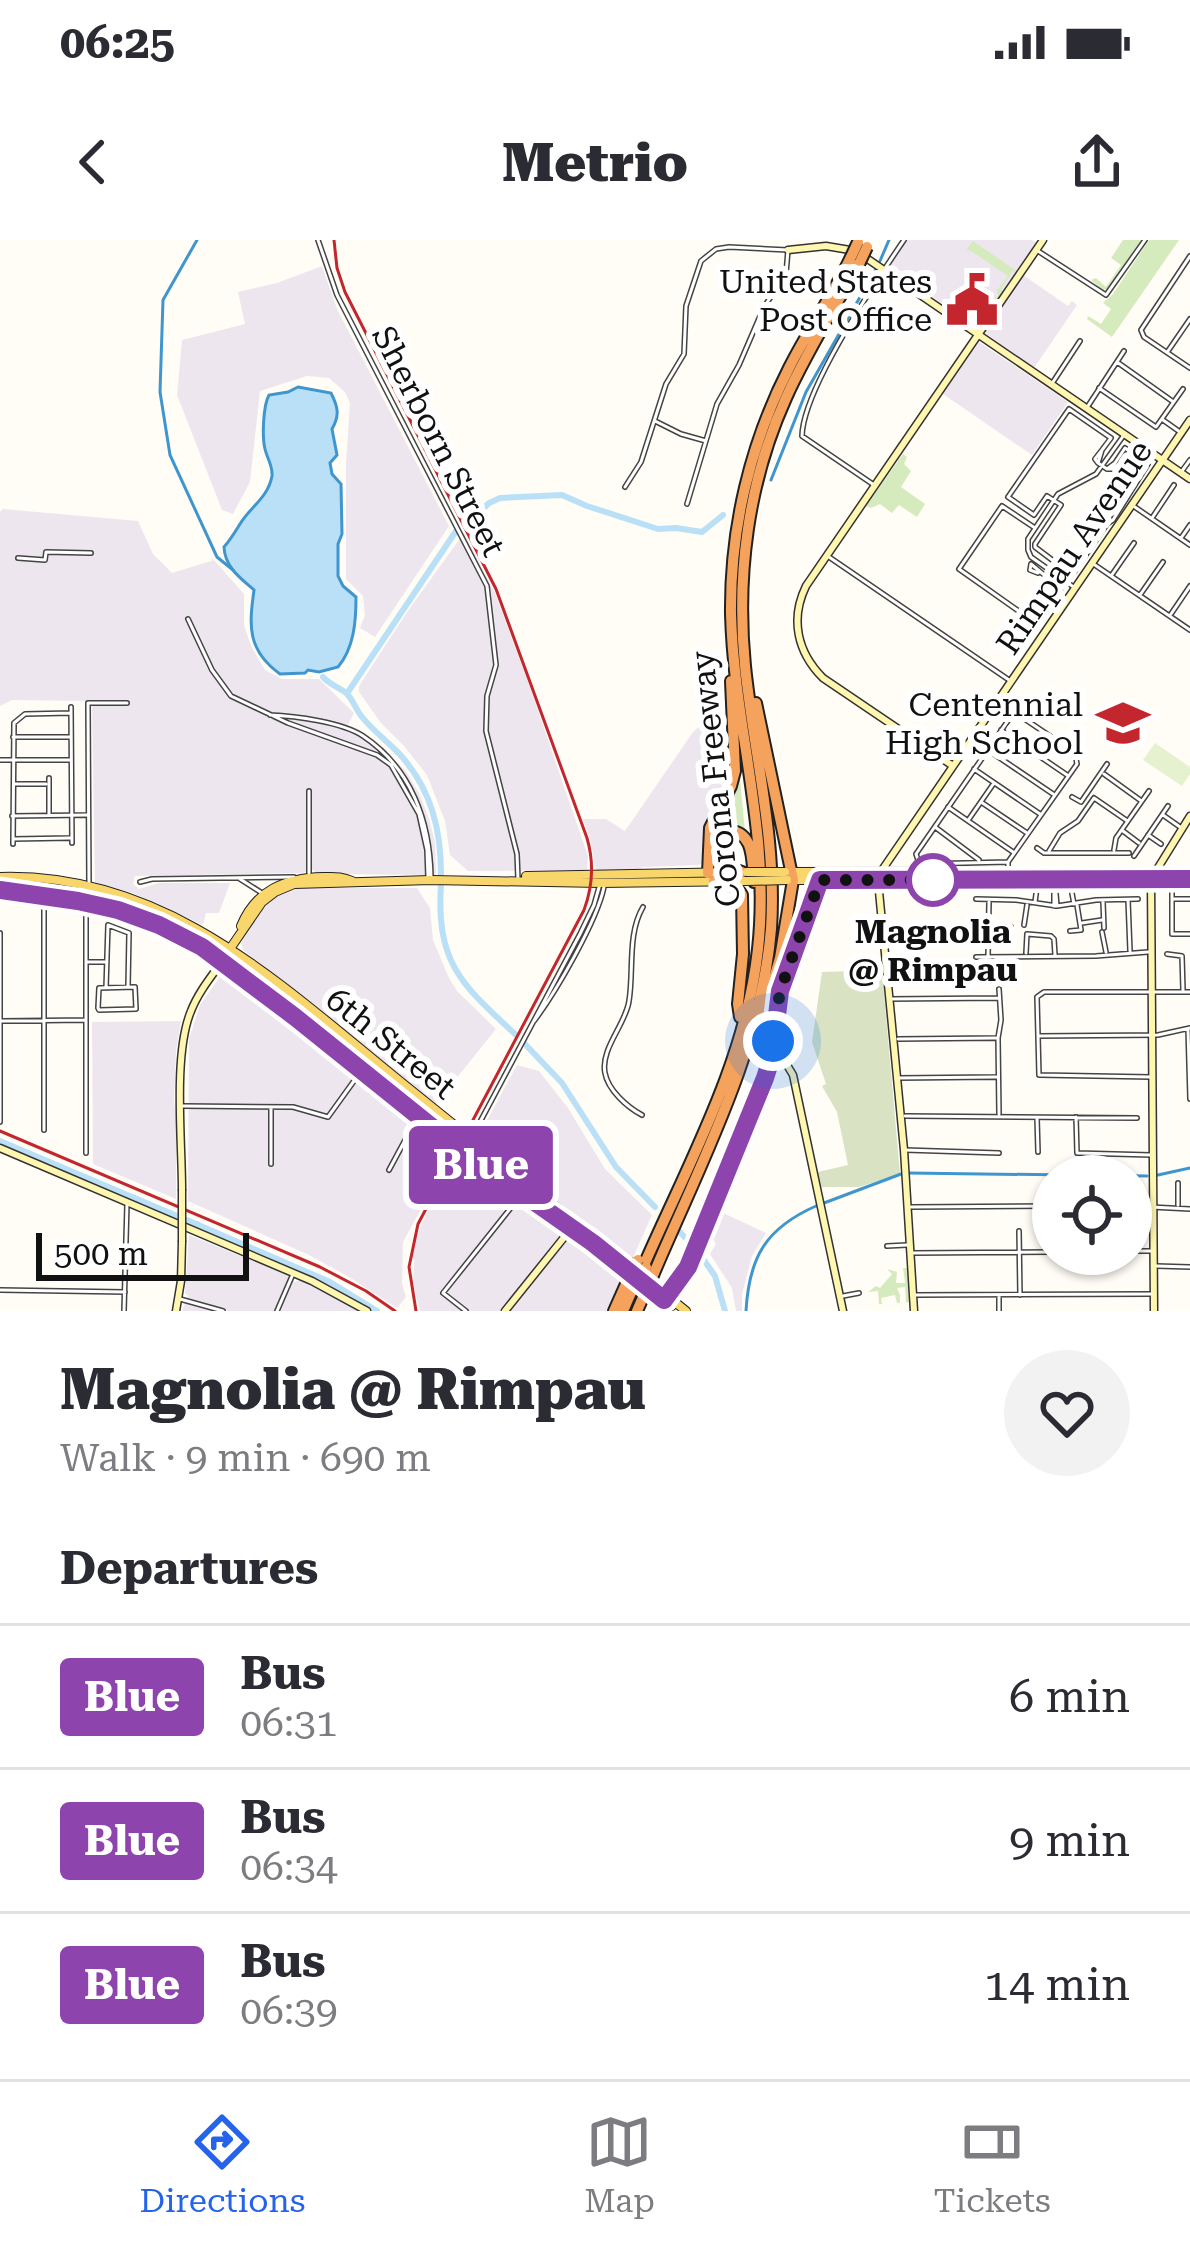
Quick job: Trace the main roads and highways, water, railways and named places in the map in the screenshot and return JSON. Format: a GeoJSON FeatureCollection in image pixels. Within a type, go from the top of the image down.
{"type":"FeatureCollection","features":[{"type":"Feature","properties":{"kind":"highway","name":"Corona Freeway"},"geometry":{"type":"LineString","coordinates":[[627,1311],[661,1229],[718,1125],[743,1059],[765,973],[772,847],[741,617],[746,540],[756,485],[776,421],[861,242]]}},
{"type":"Feature","properties":{"kind":"highway","name":"Corona Freeway"},"geometry":{"type":"LineString","coordinates":[[646,1268],[740,1017],[753,949],[755,842],[725,620],[729,546],[743,473],[785,364],[853,258]]}},
{"type":"Feature","properties":{"kind":"highway"},"geometry":{"type":"LineString","coordinates":[[671,1209],[725,1086],[755,998],[764,944],[764,825],[736,636],[738,571],[751,488],[763,442],[791,375],[853,258]]}},
{"type":"Feature","properties":{"kind":"highway"},"geometry":{"type":"LineString","coordinates":[[752,460],[780,385],[853,258]]}},
{"type":"Feature","properties":{"kind":"highway"},"geometry":{"type":"LineString","coordinates":[[821,333],[831,304]]}},
{"type":"Feature","properties":{"kind":"highway"},"geometry":{"type":"LineString","coordinates":[[725,1086],[751,992],[761,896],[760,839],[731,614],[734,553],[757,428]]}},
{"type":"Feature","properties":{"kind":"highway"},"geometry":{"type":"LineString","coordinates":[[738,571],[746,540]]}},
{"type":"Feature","properties":{"kind":"highway"},"geometry":{"type":"LineString","coordinates":[[743,1059],[752,1048],[780,958],[789,876],[765,742],[745,664]]}},
{"type":"Feature","properties":{"kind":"highway"},"geometry":{"type":"LineString","coordinates":[[731,681],[735,771],[710,828],[711,877],[739,889],[742,895],[740,1017]]}},
{"type":"Feature","properties":{"kind":"highway"},"geometry":{"type":"LineString","coordinates":[[745,875],[724,867],[713,855],[715,838],[726,830],[739,832],[749,842],[757,898]]}},
{"type":"Feature","properties":{"kind":"highway"},"geometry":{"type":"LineString","coordinates":[[627,1311],[646,1268]]}},
{"type":"Feature","properties":{"kind":"main road"},"geometry":{"type":"LineString","coordinates":[[953,766],[823,678],[806,656],[797,630],[798,606],[805,588],[1043,240]]}},
{"type":"Feature","properties":{"kind":"main road"},"geometry":{"type":"LineString","coordinates":[[788,250],[848,248],[1190,478]]}},
{"type":"Feature","properties":{"kind":"main road","name":"Rimpau Avenue"},"geometry":{"type":"LineString","coordinates":[[879,877],[1190,420]]}},
{"type":"Feature","properties":{"kind":"main road"},"geometry":{"type":"LineString","coordinates":[[1154,1311],[1152,875],[1190,816]]}},
{"type":"Feature","properties":{"kind":"main road"},"geometry":{"type":"LineString","coordinates":[[940,876],[1008,867],[1054,875]]}},
{"type":"Feature","properties":{"kind":"main road"},"geometry":{"type":"LineString","coordinates":[[205,931],[228,941],[244,918],[280,884],[345,877],[352,881],[1190,875]]}},
{"type":"Feature","properties":{"kind":"main road"},"geometry":{"type":"LineString","coordinates":[[663,1301],[688,1267],[772,1056],[780,991],[820,876]]}},
{"type":"Feature","properties":{"kind":"main road"},"geometry":{"type":"LineString","coordinates":[[879,877],[914,1311]]}},
{"type":"Feature","properties":{"kind":"main road","name":"6th Street"},"geometry":{"type":"LineString","coordinates":[[0,884],[31,878],[89,886],[147,903],[205,931],[283,988],[418,1116],[498,1177],[574,1225]]}},
{"type":"Feature","properties":{"kind":"main road"},"geometry":{"type":"LineString","coordinates":[[0,884],[118,910],[178,934],[221,962]]}},
{"type":"Feature","properties":{"kind":"main road"},"geometry":{"type":"LineString","coordinates":[[176,1311],[182,1243],[182,1046],[187,1021],[202,988],[264,897]]}},
{"type":"Feature","properties":{"kind":"main road"},"geometry":{"type":"LineString","coordinates":[[230,949],[244,918]]}},
{"type":"Feature","properties":{"kind":"main road"},"geometry":{"type":"LineString","coordinates":[[178,934],[188,934],[219,951],[230,949]]}},
{"type":"Feature","properties":{"kind":"main road"},"geometry":{"type":"LineString","coordinates":[[221,962],[234,957],[268,976]]}},
{"type":"Feature","properties":{"kind":"main road","name":"6th Street"},"geometry":{"type":"LineString","coordinates":[[221,962],[471,1139],[574,1225]]}},
{"type":"Feature","properties":{"kind":"main road"},"geometry":{"type":"LineString","coordinates":[[263,994],[277,995],[283,988]]}},
{"type":"Feature","properties":{"kind":"main road"},"geometry":{"type":"LineString","coordinates":[[772,1056],[787,1064],[793,1075],[843,1311]]}},
{"type":"Feature","properties":{"kind":"main road"},"geometry":{"type":"LineString","coordinates":[[446,1138],[464,1146],[471,1139]]}},
{"type":"Feature","properties":{"kind":"main road"},"geometry":{"type":"LineString","coordinates":[[471,1139],[472,1154],[498,1177]]}},
{"type":"Feature","properties":{"kind":"main road"},"geometry":{"type":"LineString","coordinates":[[0,1148],[331,1290],[367,1311]]}},
{"type":"Feature","properties":{"kind":"main road"},"geometry":{"type":"LineString","coordinates":[[506,1311],[574,1225],[663,1301],[682,1311]]}},
{"type":"Feature","properties":{"kind":"water"},"geometry":{"type":"Polygon","coordinates":[[[298,387],[331,393],[337,407],[332,429],[337,455],[330,463],[341,484],[338,576],[356,597],[355,616],[351,643],[338,667],[280,674],[256,646],[251,626],[254,590],[230,566],[224,547],[270,484],[263,430],[269,395],[298,387]]]}},
{"type":"Feature","properties":{"kind":"waterway"},"geometry":{"type":"LineString","coordinates":[[197,240],[163,300],[160,392],[170,455],[217,557],[233,570]]}},
{"type":"Feature","properties":{"kind":"waterway"},"geometry":{"type":"LineString","coordinates":[[880,261],[889,240]]}},
{"type":"Feature","properties":{"kind":"waterway"},"geometry":{"type":"LineString","coordinates":[[771,480],[806,392],[876,269]]}},
{"type":"Feature","properties":{"kind":"waterway"},"geometry":{"type":"LineString","coordinates":[[467,524],[500,498],[562,495],[658,529],[702,532],[723,515]]}},
{"type":"Feature","properties":{"kind":"waterway"},"geometry":{"type":"LineString","coordinates":[[348,692],[456,531]]}},
{"type":"Feature","properties":{"kind":"waterway"},"geometry":{"type":"LineString","coordinates":[[323,677],[348,695],[421,784],[437,827],[441,874]]}},
{"type":"Feature","properties":{"kind":"waterway"},"geometry":{"type":"LineString","coordinates":[[441,884],[443,934],[456,970],[515,1034]]}},
{"type":"Feature","properties":{"kind":"waterway"},"geometry":{"type":"LineString","coordinates":[[524,1043],[562,1083],[616,1167],[655,1207]]}},
{"type":"Feature","properties":{"kind":"waterway"},"geometry":{"type":"LineString","coordinates":[[0,1141],[177,1216]]}},
{"type":"Feature","properties":{"kind":"waterway"},"geometry":{"type":"LineString","coordinates":[[1158,1175],[1190,1168]]}},
{"type":"Feature","properties":{"kind":"waterway"},"geometry":{"type":"LineString","coordinates":[[908,1173],[1032,1175]]}},
{"type":"Feature","properties":{"kind":"waterway"},"geometry":{"type":"LineString","coordinates":[[824,1203],[901,1174]]}},
{"type":"Feature","properties":{"kind":"waterway"},"geometry":{"type":"LineString","coordinates":[[746,1311],[751,1275],[763,1246],[784,1224],[816,1206]]}},
{"type":"Feature","properties":{"kind":"waterway"},"geometry":{"type":"LineString","coordinates":[[187,1220],[330,1282],[377,1311]]}},
{"type":"Feature","properties":{"kind":"waterway"},"geometry":{"type":"LineString","coordinates":[[678,1230],[692,1245]]}},
{"type":"Feature","properties":{"kind":"waterway"},"geometry":{"type":"LineString","coordinates":[[699,1253],[715,1276],[725,1311]]}},
{"type":"Feature","properties":{"kind":"railway"},"geometry":{"type":"LineString","coordinates":[[334,240],[345,292],[496,589],[587,838],[592,865],[584,910],[418,1224],[409,1267],[416,1311]]}},
{"type":"Feature","properties":{"kind":"railway"},"geometry":{"type":"LineString","coordinates":[[0,1131],[320,1267],[395,1311]]}},
{"type":"Feature","properties":{"kind":"place","name":"United States Post Office"},"geometry":{"type":"Point","coordinates":[972,300]}},
{"type":"Feature","properties":{"kind":"place","name":"Centennial High School"},"geometry":{"type":"Point","coordinates":[1123,723]}},
{"type":"Feature","properties":{"kind":"place","name":"Magnolia @ Rimpau"},"geometry":{"type":"Point","coordinates":[933,880]}}]}
